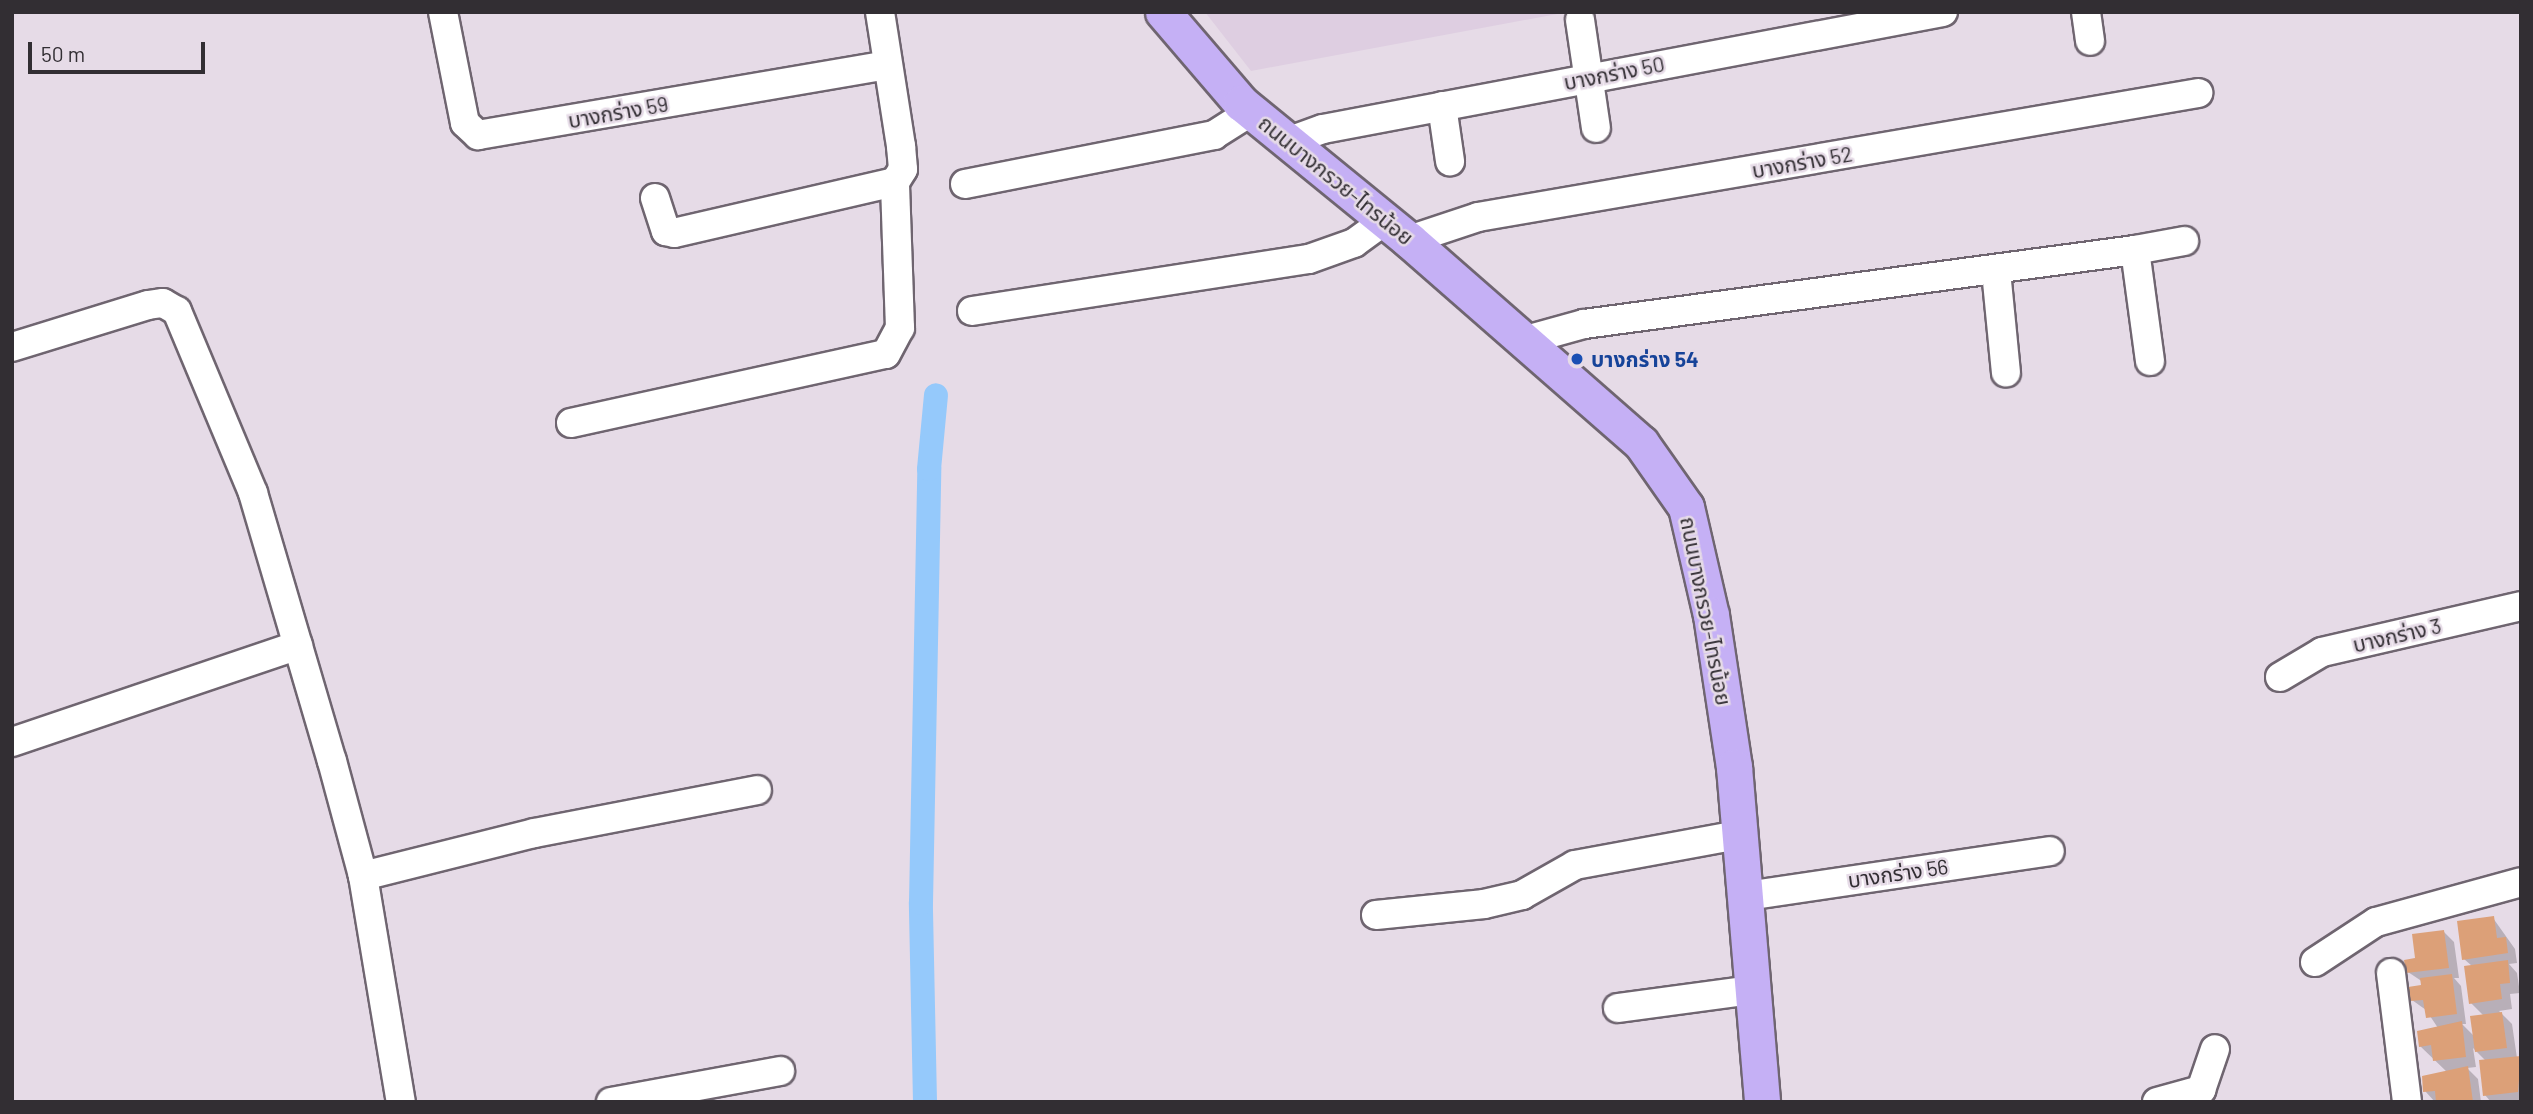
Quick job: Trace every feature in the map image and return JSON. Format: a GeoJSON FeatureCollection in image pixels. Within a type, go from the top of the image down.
{"type":"FeatureCollection","features":[{"type":"Feature","properties":{"kind":"main road","name":"ถนนบางกรวย-ไทรน้อย"},"geometry":{"type":"LineString","coordinates":[[1163,12],[1252,111],[1526,340],[1641,443],[1686,507],[1711,615],[1734,767],[1762,1102]]}},
{"type":"Feature","properties":{"kind":"street","name":"บางกร่าง 59"},"geometry":{"type":"LineString","coordinates":[[443,12],[465,123],[478,135],[887,65]]}},
{"type":"Feature","properties":{"kind":"street"},"geometry":{"type":"LineString","coordinates":[[571,424],[886,354],[900,328],[895,182],[903,169],[880,12]]}},
{"type":"Feature","properties":{"kind":"street","name":"บางกร่าง 50"},"geometry":{"type":"LineString","coordinates":[[1287,142],[1323,129],[1943,12]]}},
{"type":"Feature","properties":{"kind":"street"},"geometry":{"type":"LineString","coordinates":[[2086,12],[2090,41]]}},
{"type":"Feature","properties":{"kind":"street"},"geometry":{"type":"LineString","coordinates":[[1580,20],[1596,128]]}},
{"type":"Feature","properties":{"kind":"street","name":"บางกร่าง 52"},"geometry":{"type":"LineString","coordinates":[[972,311],[1309,259],[1397,230],[2198,93]]}},
{"type":"Feature","properties":{"kind":"street"},"geometry":{"type":"LineString","coordinates":[[1442,106],[1450,161]]}},
{"type":"Feature","properties":{"kind":"street"},"geometry":{"type":"LineString","coordinates":[[965,184],[1214,135],[1252,111]]}},
{"type":"Feature","properties":{"kind":"street"},"geometry":{"type":"LineString","coordinates":[[655,198],[666,231],[674,233],[895,182]]}},
{"type":"Feature","properties":{"kind":"street"},"geometry":{"type":"LineString","coordinates":[[1526,340],[1584,324],[1996,271],[2184,241]]}},
{"type":"Feature","properties":{"kind":"street"},"geometry":{"type":"LineString","coordinates":[[2135,250],[2150,361]]}},
{"type":"Feature","properties":{"kind":"street"},"geometry":{"type":"LineString","coordinates":[[1996,271],[2006,373]]}},
{"type":"Feature","properties":{"kind":"street"},"geometry":{"type":"LineString","coordinates":[[12,347],[148,305],[173,305],[253,493],[298,645],[363,876],[401,1102]]}},
{"type":"Feature","properties":{"kind":"street","name":"บางกร่าง 3"},"geometry":{"type":"LineString","coordinates":[[2280,677],[2322,652],[2521,606]]}},
{"type":"Feature","properties":{"kind":"street"},"geometry":{"type":"LineString","coordinates":[[12,742],[298,645]]}},
{"type":"Feature","properties":{"kind":"street"},"geometry":{"type":"LineString","coordinates":[[363,876],[534,833],[757,790]]}},
{"type":"Feature","properties":{"kind":"street"},"geometry":{"type":"LineString","coordinates":[[1376,915],[1484,904],[1522,895],[1575,865],[1740,835]]}},
{"type":"Feature","properties":{"kind":"street","name":"บางกร่าง 56"},"geometry":{"type":"LineString","coordinates":[[1746,896],[2050,851]]}},
{"type":"Feature","properties":{"kind":"street"},"geometry":{"type":"LineString","coordinates":[[2315,962],[2376,922],[2521,882]]}},
{"type":"Feature","properties":{"kind":"street"},"geometry":{"type":"LineString","coordinates":[[2391,973],[2407,1102]]}},
{"type":"Feature","properties":{"kind":"street"},"geometry":{"type":"LineString","coordinates":[[1618,1008],[1752,990]]}},
{"type":"Feature","properties":{"kind":"street"},"geometry":{"type":"LineString","coordinates":[[2157,1102],[2200,1090],[2215,1049]]}},
{"type":"Feature","properties":{"kind":"street"},"geometry":{"type":"LineString","coordinates":[[611,1102],[780,1071]]}},
{"type":"Feature","properties":{"kind":"shaded area"},"geometry":{"type":"Polygon","coordinates":[[[1205,12],[1568,12],[1251,71],[1205,12]]]}},
{"type":"Feature","properties":{"kind":"building"},"geometry":{"type":"Polygon","coordinates":[[[2494,916],[2497,938],[2506,937],[2508,953],[2462,960],[2457,921],[2494,916]]]}},
{"type":"Feature","properties":{"kind":"building"},"geometry":{"type":"Polygon","coordinates":[[[2444,930],[2449,968],[2406,973],[2404,960],[2415,958],[2412,934],[2444,930]]]}},
{"type":"Feature","properties":{"kind":"building"},"geometry":{"type":"Polygon","coordinates":[[[2508,960],[2510,983],[2500,984],[2502,999],[2469,1004],[2464,966],[2508,960]]]}},
{"type":"Feature","properties":{"kind":"building"},"geometry":{"type":"Polygon","coordinates":[[[2452,974],[2457,1014],[2426,1018],[2423,1000],[2410,1001],[2408,987],[2421,985],[2420,978],[2452,974]]]}},
{"type":"Feature","properties":{"kind":"building"},"geometry":{"type":"Polygon","coordinates":[[[2502,1012],[2507,1048],[2475,1052],[2470,1016],[2502,1012]]]}},
{"type":"Feature","properties":{"kind":"building"},"geometry":{"type":"Polygon","coordinates":[[[2462,1021],[2466,1057],[2433,1061],[2431,1045],[2419,1047],[2417,1031],[2462,1021]]]}},
{"type":"Feature","properties":{"kind":"building"},"geometry":{"type":"Polygon","coordinates":[[[2521,1056],[2518,1092],[2483,1096],[2479,1060],[2521,1056]]]}},
{"type":"Feature","properties":{"kind":"building"},"geometry":{"type":"Polygon","coordinates":[[[2468,1066],[2473,1102],[2436,1102],[2435,1091],[2423,1092],[2422,1076],[2468,1066]]]}},
{"type":"Feature","properties":{"kind":"waterway"},"geometry":{"type":"LineString","coordinates":[[925,1102],[921,903],[929,469],[936,395]]}},
{"type":"Feature","properties":{"kind":"place","name":"บางกร่าง 54"},"geometry":{"type":"Point","coordinates":[1577,359]}}]}
